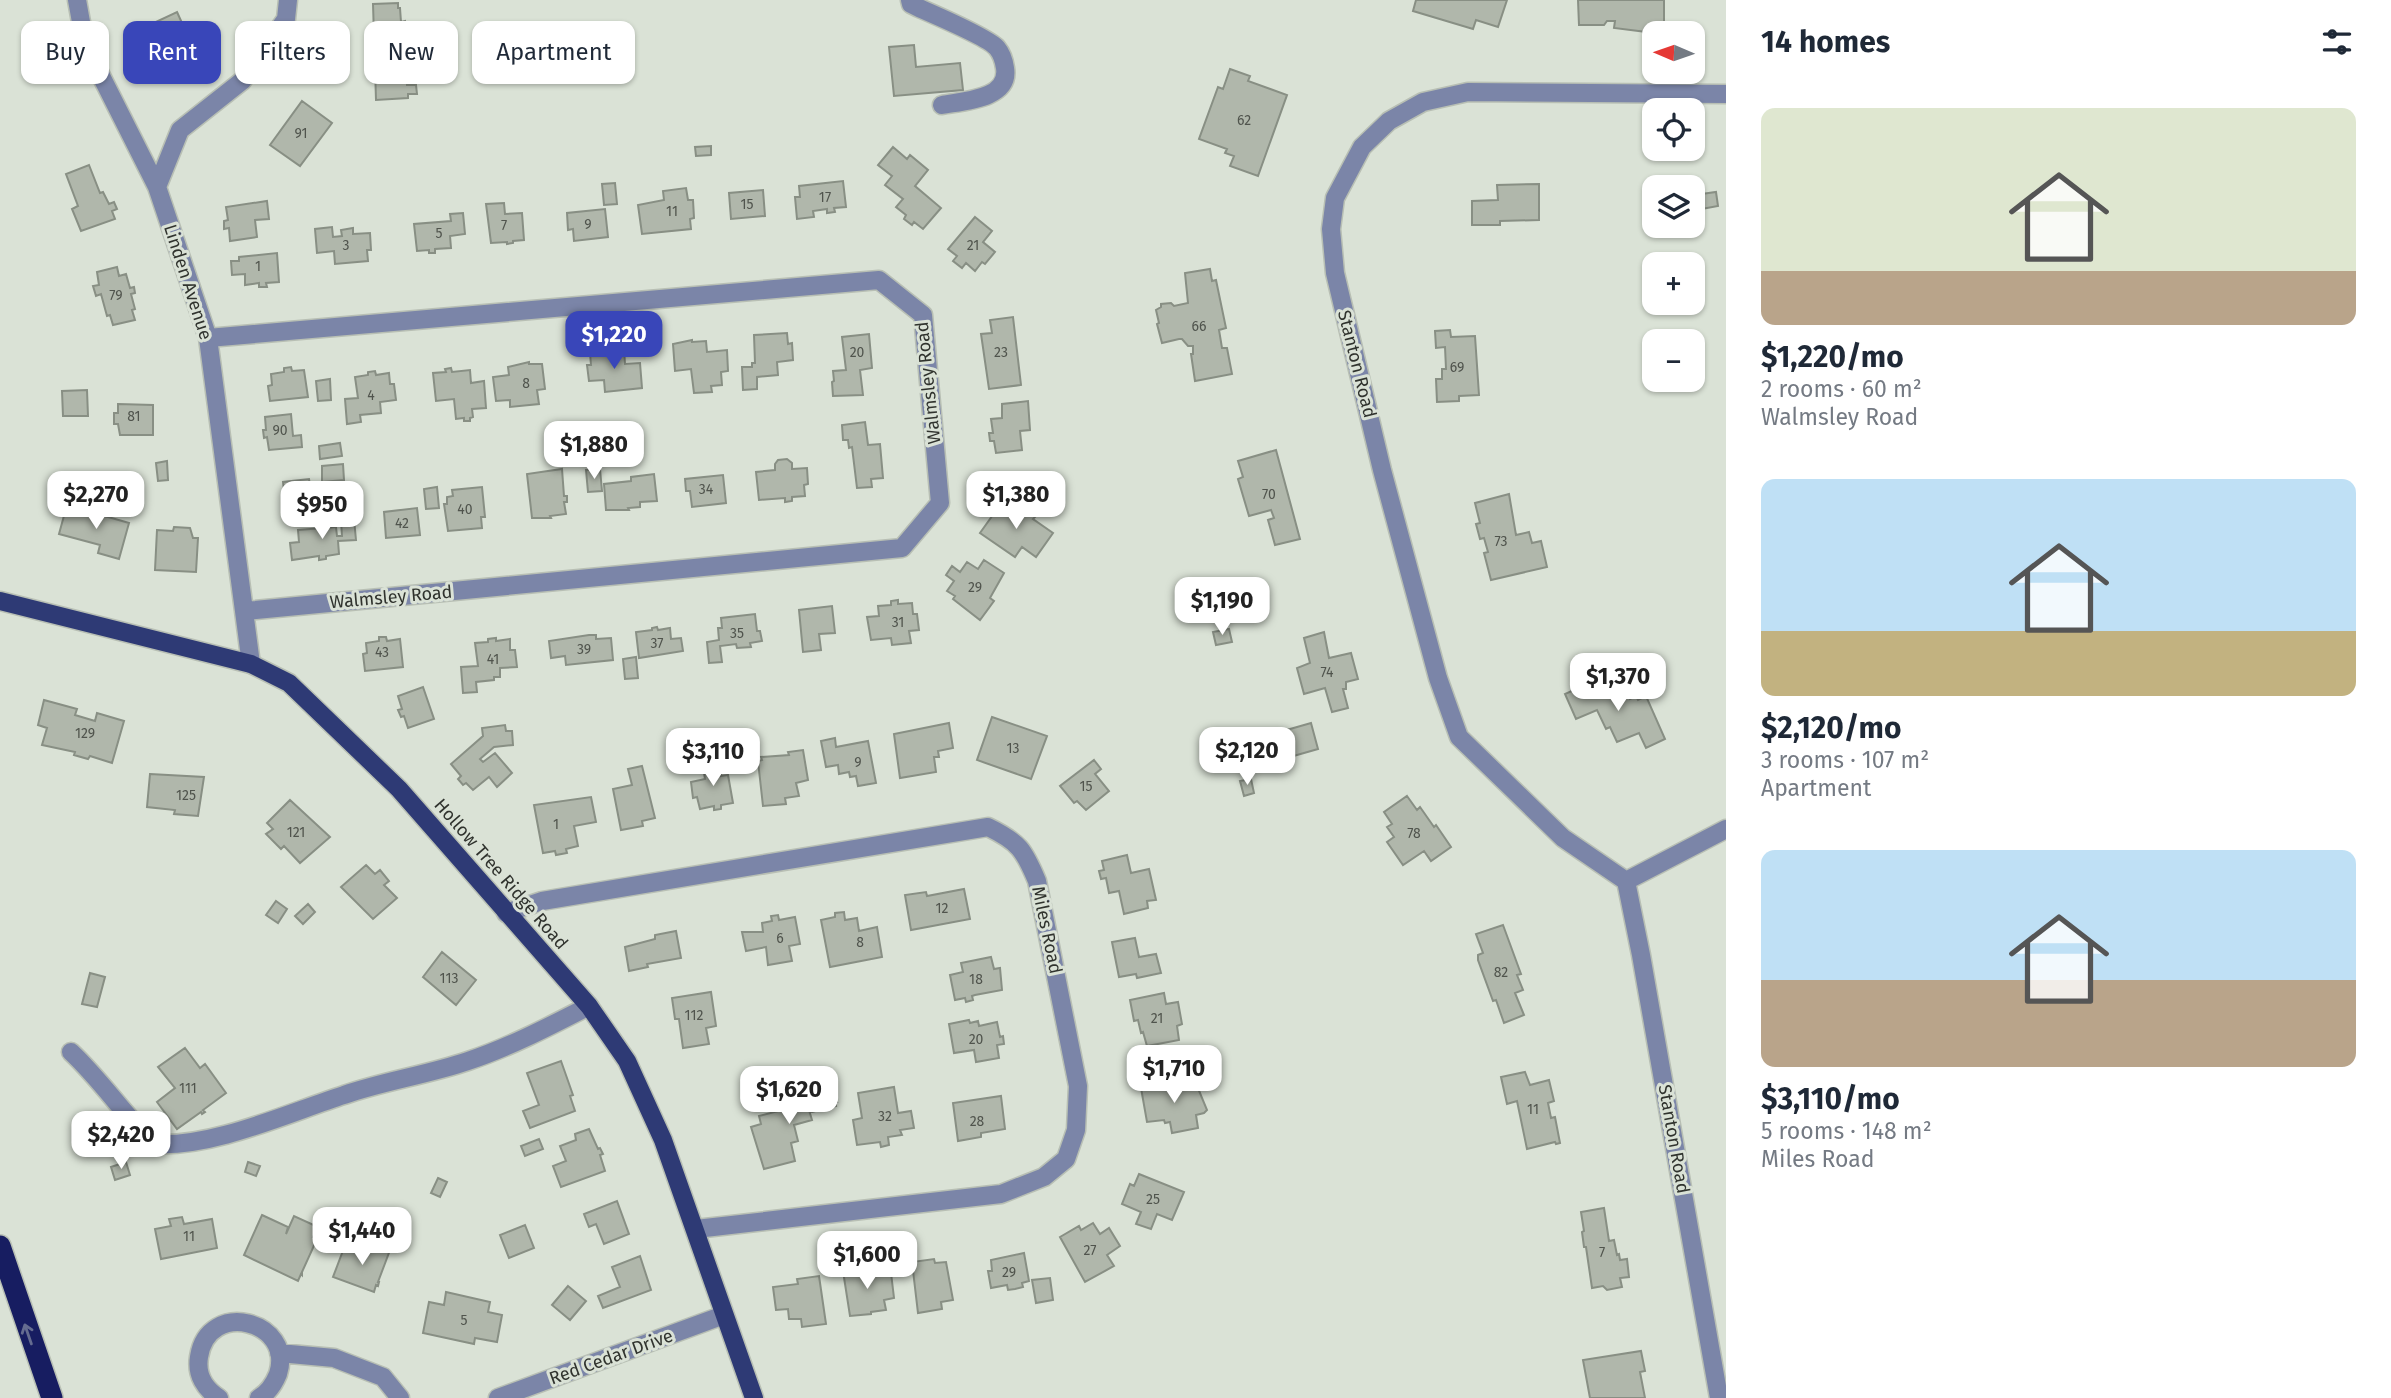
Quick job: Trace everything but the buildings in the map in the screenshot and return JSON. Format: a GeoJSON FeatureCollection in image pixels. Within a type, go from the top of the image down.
{"type":"FeatureCollection","features":[{"type":"Feature","properties":{"kind":"highway"},"geometry":{"type":"LineString","coordinates":[[0,1246],[52,1398]]}},
{"type":"Feature","properties":{"kind":"main road","name":"Hollow Tree Ridge Road"},"geometry":{"type":"LineString","coordinates":[[0,601],[251,664],[289,683],[399,789],[589,1006],[627,1061],[663,1140],[754,1398]]}},
{"type":"Feature","properties":{"kind":"street","name":"Linden Avenue"},"geometry":{"type":"LineString","coordinates":[[77,0],[85,44],[157,187],[208,338],[251,664]]}},
{"type":"Feature","properties":{"kind":"street"},"geometry":{"type":"LineString","coordinates":[[157,187],[180,130],[242,81],[286,19],[288,0]]}},
{"type":"Feature","properties":{"kind":"street"},"geometry":{"type":"LineString","coordinates":[[910,0],[911,4],[996,47],[1004,60],[1006,77],[1001,88],[977,98],[942,105]]}},
{"type":"Feature","properties":{"kind":"street","name":"Stanton Road"},"geometry":{"type":"LineString","coordinates":[[1719,1398],[1644,969],[1626,881],[1563,838],[1459,737],[1438,678],[1382,470],[1335,274],[1331,229],[1335,198],[1362,147],[1389,121],[1423,102],[1468,92],[1726,94]]}},
{"type":"Feature","properties":{"kind":"street","name":"Walmsley Road"},"geometry":{"type":"LineString","coordinates":[[208,338],[878,280],[923,314],[940,503],[902,548],[245,611]]}},
{"type":"Feature","properties":{"kind":"street","name":"Miles Road"},"geometry":{"type":"LineString","coordinates":[[506,913],[542,901],[988,827],[1010,838],[1026,856],[1037,881],[1078,1086],[1076,1130],[1066,1159],[1044,1177],[1001,1194],[696,1229]]}},
{"type":"Feature","properties":{"kind":"street"},"geometry":{"type":"LineString","coordinates":[[1626,881],[1726,829]]}},
{"type":"Feature","properties":{"kind":"street"},"geometry":{"type":"LineString","coordinates":[[71,1052],[95,1075],[131,1121],[154,1144],[176,1145],[217,1137],[352,1092],[468,1061],[535,1033],[589,1006]]}},
{"type":"Feature","properties":{"kind":"street","name":"Red Cedar Drive"},"geometry":{"type":"LineString","coordinates":[[498,1398],[724,1315]]}},
{"type":"Feature","properties":{"kind":"street"},"geometry":{"type":"LineString","coordinates":[[219,1398],[210,1392],[201,1379],[198,1364],[200,1349],[207,1336],[219,1326],[233,1322],[248,1322],[262,1328],[273,1339],[279,1353],[280,1368],[275,1383],[258,1398]]}},
{"type":"Feature","properties":{"kind":"street"},"geometry":{"type":"LineString","coordinates":[[279,1353],[334,1359],[346,1363],[383,1377],[400,1398]]}}]}
